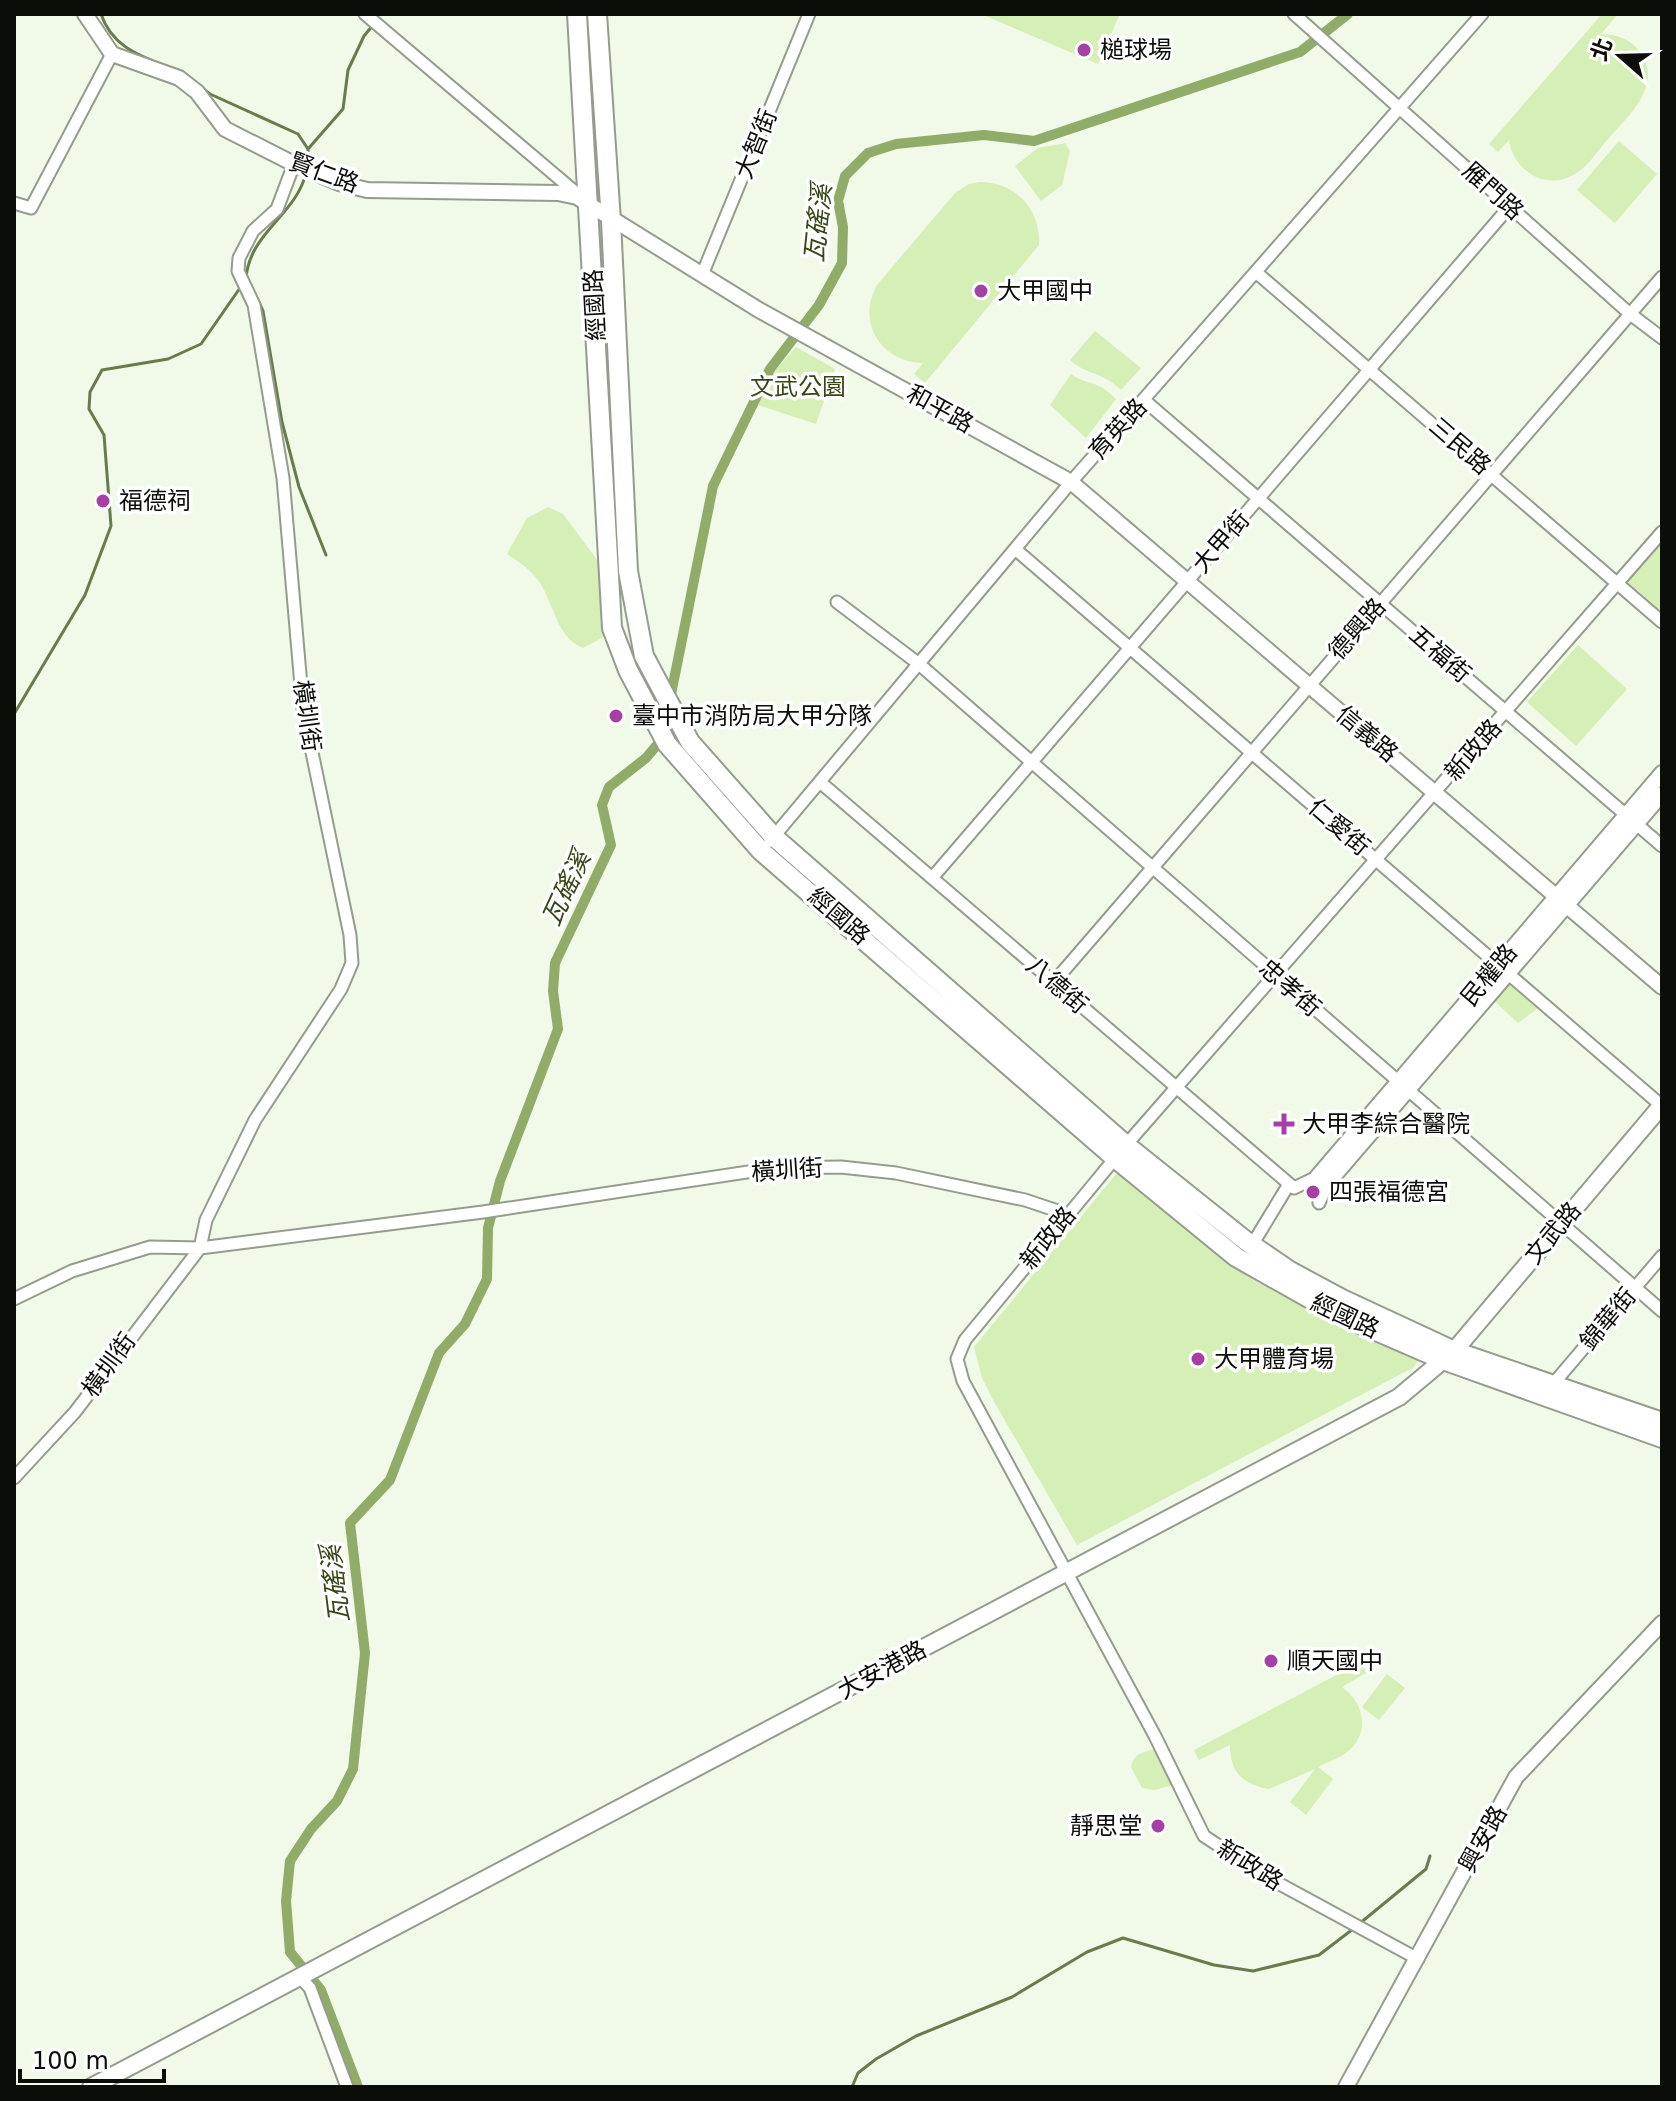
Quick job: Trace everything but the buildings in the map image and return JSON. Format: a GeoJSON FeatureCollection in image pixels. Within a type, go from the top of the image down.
{"type":"FeatureCollection","features":[{"type":"Feature","properties":{"kind":"main road","name":"經國路"},"geometry":{"type":"LineString","coordinates":[[577,14],[591,205],[607,578],[612,628],[654,723],[667,744],[767,844],[1236,1257],[1286,1288],[1448,1356],[1657,1423]]}},
{"type":"Feature","properties":{"kind":"main road","name":"經國路"},"geometry":{"type":"LineString","coordinates":[[597,14],[611,221],[628,571],[644,656],[662,694],[694,747],[767,844]]}},
{"type":"Feature","properties":{"kind":"main road","name":"文武路"},"geometry":{"type":"LineString","coordinates":[[1448,1356],[1662,1105]]}},
{"type":"Feature","properties":{"kind":"main road","name":"經國路"},"geometry":{"type":"LineString","coordinates":[[1120,1152],[1252,1245],[1342,1299],[1448,1356],[1554,1383],[1657,1423]]}},
{"type":"Feature","properties":{"kind":"main road","name":"大安港路"},"geometry":{"type":"LineString","coordinates":[[91,2087],[987,1615],[1064,1570],[1172,1518],[1399,1397],[1448,1356]]}},
{"type":"Feature","properties":{"kind":"street"},"geometry":{"type":"LineString","coordinates":[[14,203],[31,208],[45,187],[112,54],[85,14]]}},
{"type":"Feature","properties":{"kind":"street","name":"大智街"},"geometry":{"type":"LineString","coordinates":[[702,275],[809,14]]}},
{"type":"Feature","properties":{"kind":"street","name":"雁門路"},"geometry":{"type":"LineString","coordinates":[[1294,14],[1629,313],[1662,338]]}},
{"type":"Feature","properties":{"kind":"street","name":"育英路"},"geometry":{"type":"LineString","coordinates":[[767,844],[1071,482],[1482,14]]}},
{"type":"Feature","properties":{"kind":"street"},"geometry":{"type":"LineString","coordinates":[[366,15],[591,205]]}},
{"type":"Feature","properties":{"kind":"street","name":"賢仁路"},"geometry":{"type":"LineString","coordinates":[[112,54],[179,78],[197,92],[225,129],[294,164],[367,190],[558,193],[591,205],[611,221]]}},
{"type":"Feature","properties":{"kind":"street","name":"橫圳街"},"geometry":{"type":"LineString","coordinates":[[14,1478],[75,1412],[109,1363],[200,1248],[206,1220],[255,1120],[341,989],[352,963],[350,935],[303,709],[283,478],[254,305],[238,277],[239,258],[253,231],[277,209],[294,164]]}},
{"type":"Feature","properties":{"kind":"street","name":"大甲街"},"geometry":{"type":"LineString","coordinates":[[932,878],[1510,206]]}},
{"type":"Feature","properties":{"kind":"street"},"geometry":{"type":"LineString","coordinates":[[611,221],[702,275]]}},
{"type":"Feature","properties":{"kind":"street","name":"三民路"},"geometry":{"type":"LineString","coordinates":[[1257,273],[1662,622]]}},
{"type":"Feature","properties":{"kind":"street","name":"和平路"},"geometry":{"type":"LineString","coordinates":[[702,275],[1071,482]]}},
{"type":"Feature","properties":{"kind":"street","name":"德興路"},"geometry":{"type":"LineString","coordinates":[[1054,982],[1662,277]]}},
{"type":"Feature","properties":{"kind":"street","name":"五福街"},"geometry":{"type":"LineString","coordinates":[[1144,400],[1662,846]]}},
{"type":"Feature","properties":{"kind":"street","name":"信義路"},"geometry":{"type":"LineString","coordinates":[[1071,482],[1662,987]]}},
{"type":"Feature","properties":{"kind":"street","name":"新政路"},"geometry":{"type":"LineString","coordinates":[[1418,1959],[1265,1876],[1204,1836],[1155,1736],[963,1381],[957,1359],[965,1340],[1067,1214],[1662,532]]}},
{"type":"Feature","properties":{"kind":"street","name":"仁愛街"},"geometry":{"type":"LineString","coordinates":[[1015,549],[1662,1105]]}},
{"type":"Feature","properties":{"kind":"street","name":"忠孝街"},"geometry":{"type":"LineString","coordinates":[[837,602],[919,664],[1662,1311]]}},
{"type":"Feature","properties":{"kind":"street","name":"民權路"},"geometry":{"type":"LineString","coordinates":[[1322,1180],[1631,819],[1662,773]]}},
{"type":"Feature","properties":{"kind":"street","name":"八德街"},"geometry":{"type":"LineString","coordinates":[[820,782],[1292,1186]]}},
{"type":"Feature","properties":{"kind":"street","name":"民權路"},"geometry":{"type":"LineString","coordinates":[[1631,819],[1662,794]]}},
{"type":"Feature","properties":{"kind":"street","name":"橫圳街"},"geometry":{"type":"LineString","coordinates":[[200,1248],[483,1212],[774,1168],[841,1167],[896,1173],[1025,1200],[1067,1214]]}},
{"type":"Feature","properties":{"kind":"street"},"geometry":{"type":"LineString","coordinates":[[1252,1245],[1292,1186],[1322,1180],[1319,1203]]}},
{"type":"Feature","properties":{"kind":"street"},"geometry":{"type":"LineString","coordinates":[[14,1299],[72,1271],[125,1253],[150,1247],[200,1248]]}},
{"type":"Feature","properties":{"kind":"street","name":"錦華街"},"geometry":{"type":"LineString","coordinates":[[1554,1383],[1662,1256]]}},
{"type":"Feature","properties":{"kind":"street","name":"興安路"},"geometry":{"type":"LineString","coordinates":[[1346,2087],[1516,1777],[1662,1623]]}},
{"type":"Feature","properties":{"kind":"street"},"geometry":{"type":"LineString","coordinates":[[307,1973],[347,2087]]}},
{"type":"Feature","properties":{"kind":"green space","name":"槌球場"},"geometry":{"type":"Polygon","coordinates":[[[981,14],[1120,14],[1098,64],[981,14]]]}},
{"type":"Feature","properties":{"kind":"green space"},"geometry":{"type":"Polygon","coordinates":[[[1602,14],[1618,14],[1601,34],[1622,38],[1639,51],[1646,64],[1646,88],[1633,110],[1583,168],[1562,179],[1542,179],[1532,175],[1517,160],[1509,140],[1498,152],[1489,144],[1602,14]]]}},
{"type":"Feature","properties":{"kind":"green space"},"geometry":{"type":"Polygon","coordinates":[[[1619,141],[1657,174],[1615,223],[1577,190],[1619,141]]]}},
{"type":"Feature","properties":{"kind":"green space"},"geometry":{"type":"Polygon","coordinates":[[[1065,143],[1070,151],[1062,185],[1041,201],[1015,166],[1038,148],[1065,143]]]}},
{"type":"Feature","properties":{"kind":"green space"},"geometry":{"type":"Polygon","coordinates":[[[980,182],[1005,187],[1024,200],[1036,220],[1039,245],[925,383],[914,374],[923,363],[895,356],[876,338],[869,313],[871,299],[877,285],[955,193],[969,184],[980,182]]]}},
{"type":"Feature","properties":{"kind":"green space"},"geometry":{"type":"Polygon","coordinates":[[[1095,331],[1141,368],[1121,390],[1070,360],[1095,331]]]}},
{"type":"Feature","properties":{"kind":"green space","name":"文武公園"},"geometry":{"type":"Polygon","coordinates":[[[796,347],[835,369],[816,424],[758,405],[773,373],[796,347]]]}},
{"type":"Feature","properties":{"kind":"green space"},"geometry":{"type":"Polygon","coordinates":[[[1071,374],[1098,385],[1116,399],[1086,438],[1050,405],[1071,374]]]}},
{"type":"Feature","properties":{"kind":"green space"},"geometry":{"type":"Polygon","coordinates":[[[548,507],[563,514],[601,565],[607,635],[583,648],[561,628],[534,575],[507,554],[527,518],[548,507]]]}},
{"type":"Feature","properties":{"kind":"green space"},"geometry":{"type":"Polygon","coordinates":[[[1662,541],[1662,612],[1627,582],[1662,541]]]}},
{"type":"Feature","properties":{"kind":"green space"},"geometry":{"type":"Polygon","coordinates":[[[1578,645],[1627,689],[1576,746],[1527,702],[1578,645]]]}},
{"type":"Feature","properties":{"kind":"green space"},"geometry":{"type":"Polygon","coordinates":[[[1511,978],[1542,1005],[1518,1023],[1492,999],[1511,978]]]}},
{"type":"Feature","properties":{"kind":"green space","name":"大甲體育場"},"geometry":{"type":"Polygon","coordinates":[[[1121,1168],[1255,1281],[1317,1314],[1420,1356],[1414,1367],[1077,1545],[993,1400],[982,1378],[974,1347],[1121,1168]]]}},
{"type":"Feature","properties":{"kind":"green space"},"geometry":{"type":"Polygon","coordinates":[[[1361,1662],[1366,1673],[1342,1687],[1360,1709],[1362,1727],[1359,1736],[1355,1745],[1344,1754],[1318,1767],[1333,1779],[1306,1815],[1290,1802],[1315,1769],[1269,1789],[1252,1784],[1239,1775],[1232,1763],[1230,1745],[1199,1760],[1194,1750],[1361,1662]]]}},
{"type":"Feature","properties":{"kind":"green space"},"geometry":{"type":"Polygon","coordinates":[[[1387,1674],[1405,1688],[1379,1720],[1362,1707],[1387,1674]]]}},
{"type":"Feature","properties":{"kind":"green space"},"geometry":{"type":"Polygon","coordinates":[[[1156,1749],[1174,1785],[1154,1790],[1142,1788],[1131,1767],[1132,1762],[1140,1754],[1156,1749]]]}},
{"type":"Feature","properties":{"kind":"waterway"},"geometry":{"type":"LineString","coordinates":[[101,14],[111,33],[125,47],[163,65]]}},
{"type":"Feature","properties":{"kind":"waterway","name":"瓦磘溪"},"geometry":{"type":"LineString","coordinates":[[358,2087],[321,1990],[290,1952],[286,1901],[290,1861],[311,1829],[337,1801],[353,1769],[365,1653],[350,1523],[390,1480],[439,1353],[465,1324],[487,1279],[488,1228],[500,1181],[558,1029],[553,991],[555,963],[611,845],[602,805],[609,787],[646,758],[662,739],[713,486],[770,369],[819,305],[842,263],[843,227],[838,201],[845,176],[868,153],[896,144],[984,135],[1034,141],[1300,52],[1348,14]]}},
{"type":"Feature","properties":{"kind":"waterway"},"geometry":{"type":"LineString","coordinates":[[308,165],[308,149],[343,109],[348,70],[364,36],[373,25]]}},
{"type":"Feature","properties":{"kind":"waterway"},"geometry":{"type":"LineString","coordinates":[[181,72],[210,94],[298,134],[308,149]]}},
{"type":"Feature","properties":{"kind":"waterway"},"geometry":{"type":"LineString","coordinates":[[246,278],[256,248],[293,201],[306,173]]}},
{"type":"Feature","properties":{"kind":"waterway"},"geometry":{"type":"LineString","coordinates":[[14,714],[85,595],[111,526],[104,435],[89,409],[90,392],[102,370],[168,359],[201,344],[240,288]]}},
{"type":"Feature","properties":{"kind":"waterway"},"geometry":{"type":"LineString","coordinates":[[257,298],[263,311],[282,422],[299,487],[326,555]]}},
{"type":"Feature","properties":{"kind":"waterway"},"geometry":{"type":"LineString","coordinates":[[1359,1924],[1426,1869],[1430,1856]]}},
{"type":"Feature","properties":{"kind":"waterway"},"geometry":{"type":"LineString","coordinates":[[852,2087],[858,2073],[916,2036],[1012,1997],[1087,1952],[1123,1938],[1214,1965],[1253,1971],[1319,1955],[1353,1929]]}},
{"type":"Feature","properties":{"kind":"place","name":"槌球場"},"geometry":{"type":"Point","coordinates":[1084,50]}},
{"type":"Feature","properties":{"kind":"place","name":"大甲國中"},"geometry":{"type":"Point","coordinates":[981,291]}},
{"type":"Feature","properties":{"kind":"place","name":"福德祠"},"geometry":{"type":"Point","coordinates":[103,501]}},
{"type":"Feature","properties":{"kind":"place","name":"臺中市消防局大甲分隊"},"geometry":{"type":"Point","coordinates":[616,716]}},
{"type":"Feature","properties":{"kind":"place","name":"大甲李綜合醫院"},"geometry":{"type":"Point","coordinates":[1284,1124]}},
{"type":"Feature","properties":{"kind":"place","name":"四張福德宮"},"geometry":{"type":"Point","coordinates":[1313,1192]}},
{"type":"Feature","properties":{"kind":"place","name":"大甲體育場"},"geometry":{"type":"Point","coordinates":[1198,1359]}},
{"type":"Feature","properties":{"kind":"place","name":"順天國中"},"geometry":{"type":"Point","coordinates":[1271,1661]}},
{"type":"Feature","properties":{"kind":"place","name":"靜思堂"},"geometry":{"type":"Point","coordinates":[1158,1826]}}]}
